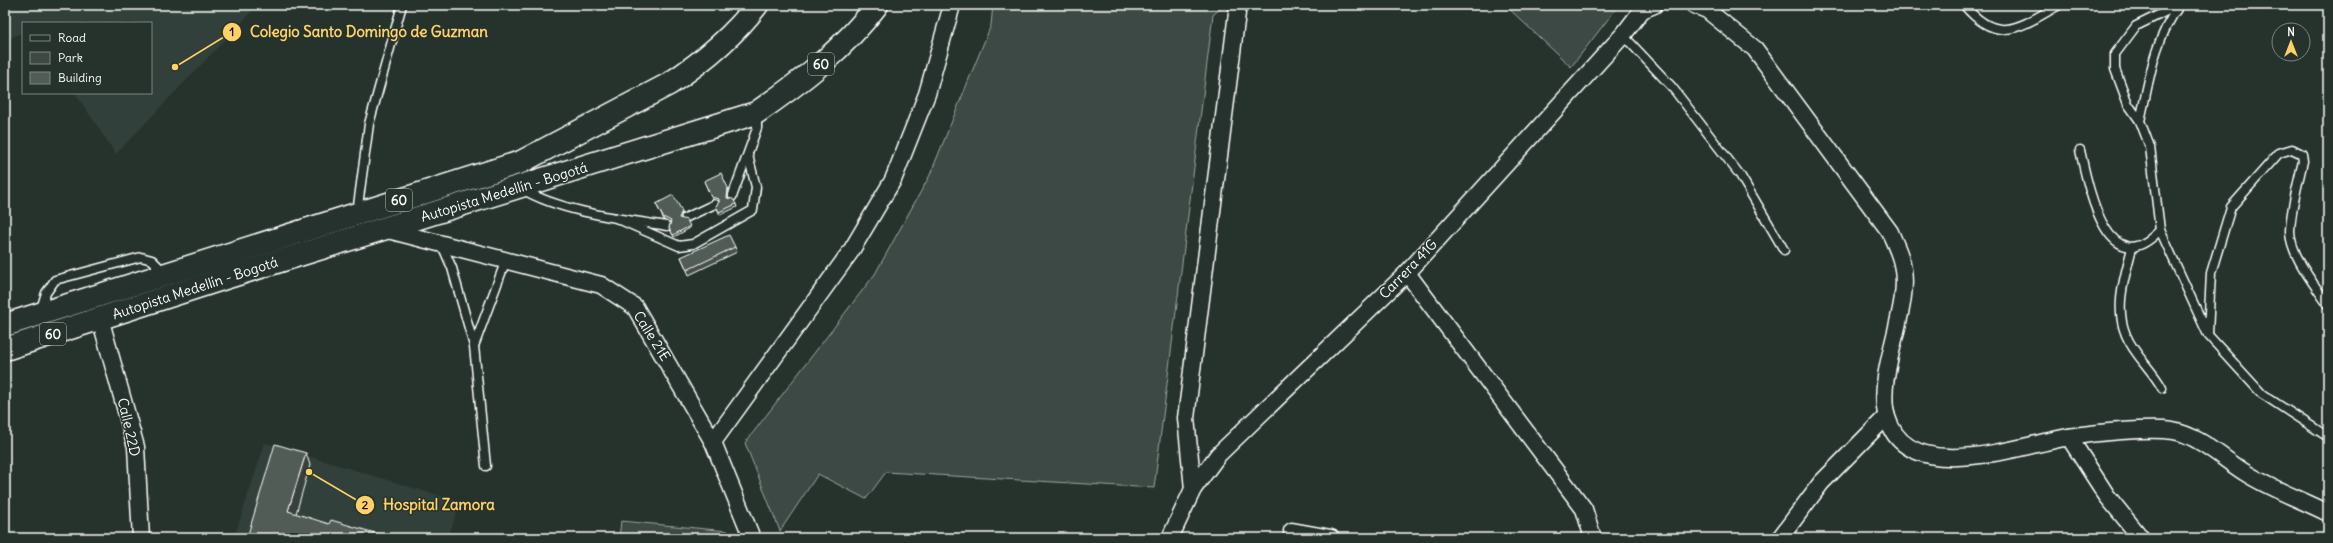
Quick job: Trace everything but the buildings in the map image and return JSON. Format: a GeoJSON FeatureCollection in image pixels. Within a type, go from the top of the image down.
{"type":"FeatureCollection","features":[{"type":"Feature","properties":{"kind":"highway","name":"Autopista Medellín - Bogotá"},"geometry":{"type":"LineString","coordinates":[[5,325],[521,162],[669,84],[690,70],[736,29],[757,5]]}},
{"type":"Feature","properties":{"kind":"highway","name":"Autopista Medellín - Bogotá"},"geometry":{"type":"LineString","coordinates":[[5,349],[756,113],[797,85],[835,52],[877,5]]}},
{"type":"Feature","properties":{"kind":"street"},"geometry":{"type":"LineString","coordinates":[[713,442],[851,251],[893,180],[927,94],[952,5]]}},
{"type":"Feature","properties":{"kind":"street"},"geometry":{"type":"LineString","coordinates":[[1193,488],[1186,418],[1238,5]]}},
{"type":"Feature","properties":{"kind":"street"},"geometry":{"type":"LineString","coordinates":[[1694,5],[1707,10],[1755,49],[1890,232],[1903,264],[1903,292],[1885,389],[1886,417],[1898,440],[1923,454],[1950,458],[2008,451],[2069,436],[2149,430],[2174,431],[2194,439],[2250,476],[2328,513]]}},
{"type":"Feature","properties":{"kind":"street","name":"Carrera 41G"},"geometry":{"type":"LineString","coordinates":[[1170,538],[1193,488],[1218,455],[1407,273],[1648,7]]}},
{"type":"Feature","properties":{"kind":"street","name":"Calle 21E"},"geometry":{"type":"LineString","coordinates":[[384,229],[601,285],[635,307],[713,442],[752,538]]}},
{"type":"Feature","properties":{"kind":"street"},"geometry":{"type":"LineString","coordinates":[[1407,273],[1584,509],[1593,538]]}},
{"type":"Feature","properties":{"kind":"street","name":"Calle 22D"},"geometry":{"type":"LineString","coordinates":[[100,318],[136,447],[141,538]]}},
{"type":"Feature","properties":{"kind":"street"},"geometry":{"type":"LineString","coordinates":[[1780,538],[1821,483],[1886,417]]}},
{"type":"Feature","properties":{"kind":"street"},"geometry":{"type":"LineString","coordinates":[[2069,436],[2107,496],[2141,538]]}},
{"type":"Feature","properties":{"kind":"street"},"geometry":{"type":"LineString","coordinates":[[1292,531],[1330,538]]}},
{"type":"Feature","properties":{"kind":"lane"},"geometry":{"type":"LineString","coordinates":[[356,214],[369,124],[402,5]]}},
{"type":"Feature","properties":{"kind":"lane"},"geometry":{"type":"LineString","coordinates":[[1964,5],[1985,26],[2003,30],[2025,24],[2059,5]]}},
{"type":"Feature","properties":{"kind":"lane"},"geometry":{"type":"LineString","coordinates":[[2140,121],[2157,45],[2166,24],[2179,5]]}},
{"type":"Feature","properties":{"kind":"lane"},"geometry":{"type":"LineString","coordinates":[[2179,5],[2136,26],[2115,54],[2115,69],[2128,104],[2140,121],[2150,147],[2160,230],[2208,335],[2262,394],[2328,437]]}},
{"type":"Feature","properties":{"kind":"lane"},"geometry":{"type":"LineString","coordinates":[[1623,35],[1672,87],[1740,175],[1784,250]]}},
{"type":"Feature","properties":{"kind":"lane"},"geometry":{"type":"LineString","coordinates":[[732,197],[757,128],[756,113]]}},
{"type":"Feature","properties":{"kind":"lane"},"geometry":{"type":"LineString","coordinates":[[2208,335],[2211,273],[2231,207],[2270,160],[2285,151],[2292,149],[2302,154],[2303,161],[2290,232],[2293,245],[2301,265],[2328,305]]}},
{"type":"Feature","properties":{"kind":"lane"},"geometry":{"type":"LineString","coordinates":[[2080,150],[2091,201],[2104,227],[2112,238],[2124,246],[2132,248],[2150,240],[2160,230]]}},
{"type":"Feature","properties":{"kind":"lane"},"geometry":{"type":"LineString","coordinates":[[616,218],[679,246],[693,244],[754,210],[756,187],[748,155]]}},
{"type":"Feature","properties":{"kind":"lane"},"geometry":{"type":"LineString","coordinates":[[520,187],[540,199],[616,218],[667,226]]}},
{"type":"Feature","properties":{"kind":"lane"},"geometry":{"type":"LineString","coordinates":[[685,218],[715,204]]}},
{"type":"Feature","properties":{"kind":"lane"},"geometry":{"type":"LineString","coordinates":[[442,244],[452,268],[474,346],[486,466]]}},
{"type":"Feature","properties":{"kind":"lane"},"geometry":{"type":"LineString","coordinates":[[2132,248],[2120,297],[2121,316],[2126,336],[2154,372],[2162,388]]}},
{"type":"Feature","properties":{"kind":"lane"},"geometry":{"type":"LineString","coordinates":[[474,346],[506,260]]}},
{"type":"Feature","properties":{"kind":"shaded area"},"geometry":{"type":"Polygon","coordinates":[[[5,5],[258,5],[116,154],[76,94],[152,94],[152,22],[22,22],[22,32],[5,41],[5,5]]]}},
{"type":"Feature","properties":{"kind":"shaded area"},"geometry":{"type":"Polygon","coordinates":[[[265,443],[460,502],[448,538],[234,538],[265,443]]]}},
{"type":"Feature","properties":{"kind":"green space"},"geometry":{"type":"Polygon","coordinates":[[[993,5],[1224,5],[1213,15],[1154,488],[886,472],[866,499],[818,474],[780,531],[745,443],[875,274],[930,175],[991,25],[993,5]]]}},
{"type":"Feature","properties":{"kind":"green space"},"geometry":{"type":"Polygon","coordinates":[[[1505,5],[1619,5],[1571,67],[1505,5]]]}},
{"type":"Feature","properties":{"kind":"green space"},"geometry":{"type":"Polygon","coordinates":[[[621,521],[728,531],[727,538],[619,538],[621,521]]]}},
{"type":"Feature","properties":{"kind":"place","name":"Colegio Santo Domingo de Guzman"},"geometry":{"type":"Point","coordinates":[175,67]}},
{"type":"Feature","properties":{"kind":"place","name":"Hospital Zamora"},"geometry":{"type":"Point","coordinates":[309,472]}}]}
